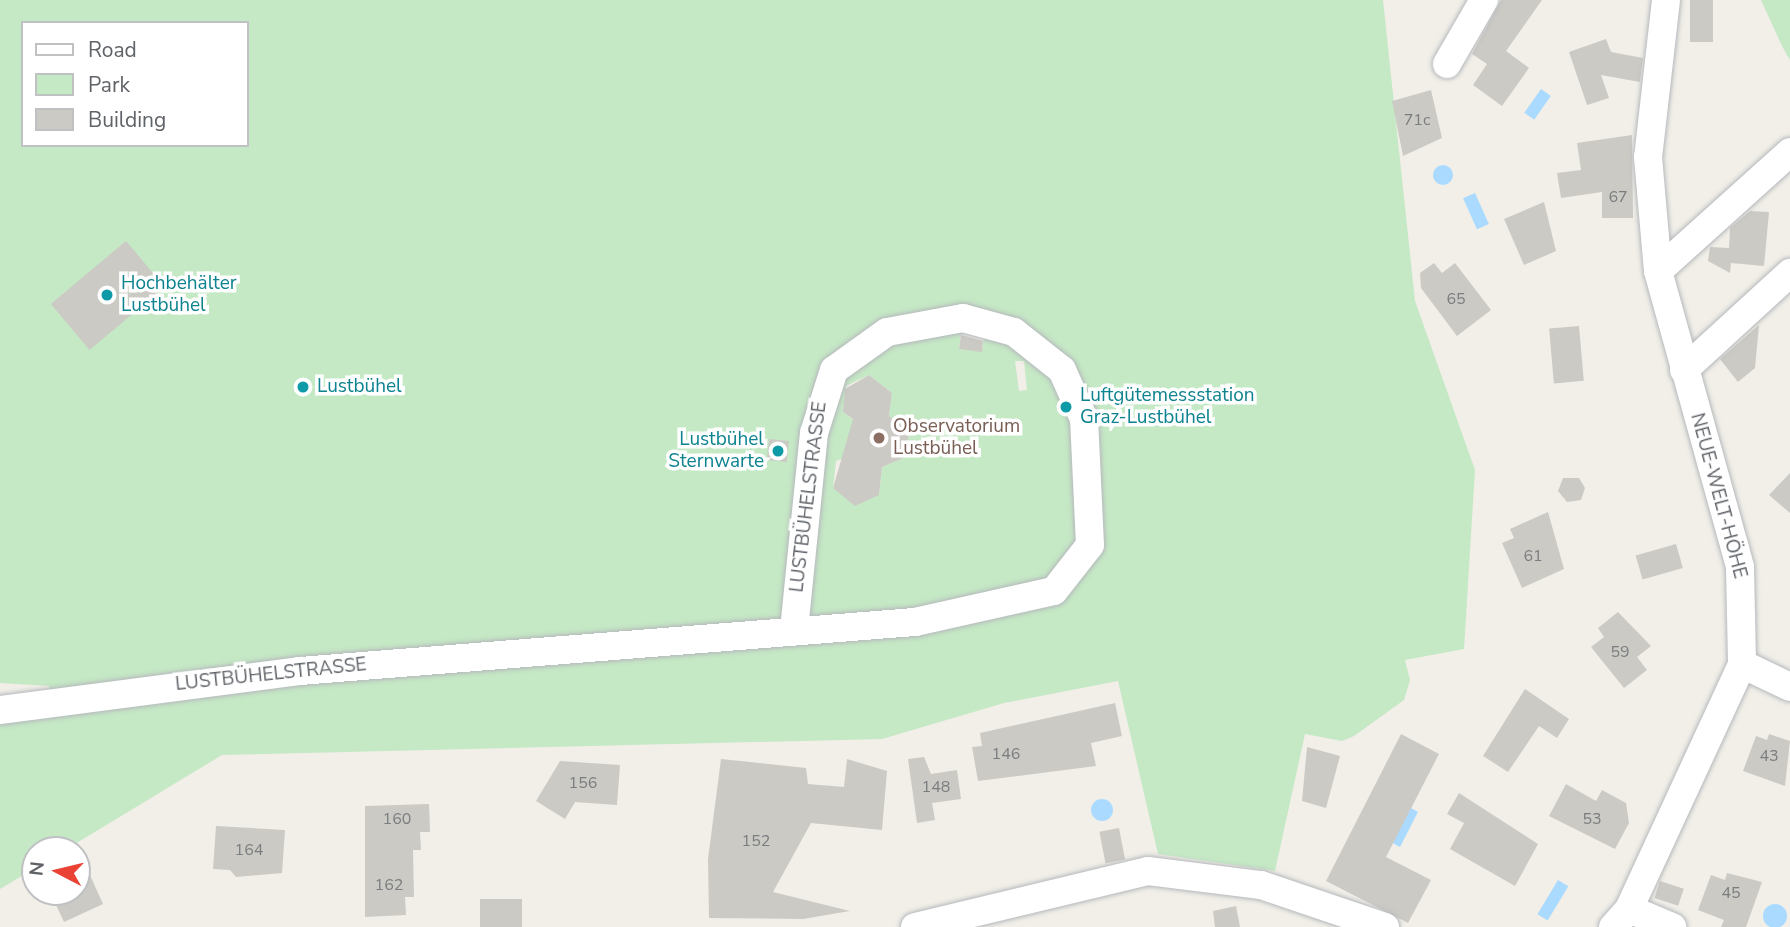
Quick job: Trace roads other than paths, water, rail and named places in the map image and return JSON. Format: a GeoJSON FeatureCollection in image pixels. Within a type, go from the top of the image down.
{"type":"FeatureCollection","features":[{"type":"Feature","properties":{"kind":"street"},"geometry":{"type":"LineString","coordinates":[[1447,64],[1484,0]]}},
{"type":"Feature","properties":{"kind":"street","name":"NEUE-WELT-HÖHE"},"geometry":{"type":"LineString","coordinates":[[1667,0],[1648,157],[1658,271],[1740,567],[1742,664],[1621,918],[1672,927]]}},
{"type":"Feature","properties":{"kind":"street"},"geometry":{"type":"LineString","coordinates":[[1658,271],[1790,152]]}},
{"type":"Feature","properties":{"kind":"street"},"geometry":{"type":"LineString","coordinates":[[1684,370],[1790,273]]}},
{"type":"Feature","properties":{"kind":"street","name":"LUSTBÜHELSTRASSE"},"geometry":{"type":"LineString","coordinates":[[0,710],[300,671],[915,622],[1054,591],[1090,545],[1084,419],[1062,370],[1014,332],[951,318],[887,332],[834,370],[814,433],[794,631]]}},
{"type":"Feature","properties":{"kind":"street"},"geometry":{"type":"LineString","coordinates":[[1742,664],[1790,687]]}},
{"type":"Feature","properties":{"kind":"street"},"geometry":{"type":"LineString","coordinates":[[915,927],[1147,871],[1261,885],[1385,927]]}},
{"type":"Feature","properties":{"kind":"water"},"geometry":{"type":"Polygon","coordinates":[[[1541,89],[1551,96],[1534,120],[1524,113],[1541,89]]]}},
{"type":"Feature","properties":{"kind":"water"},"geometry":{"type":"Polygon","coordinates":[[[1443,165],[1450,168],[1453,175],[1450,182],[1443,185],[1436,182],[1433,175],[1436,168],[1443,165]]]}},
{"type":"Feature","properties":{"kind":"water"},"geometry":{"type":"Polygon","coordinates":[[[1475,193],[1489,224],[1477,229],[1463,198],[1475,193]]]}},
{"type":"Feature","properties":{"kind":"water"},"geometry":{"type":"Polygon","coordinates":[[[1102,799],[1110,802],[1113,810],[1110,818],[1102,821],[1094,818],[1091,810],[1094,802],[1102,799]]]}},
{"type":"Feature","properties":{"kind":"water"},"geometry":{"type":"Polygon","coordinates":[[[1411,808],[1418,812],[1400,847],[1387,840],[1411,808]]]}},
{"type":"Feature","properties":{"kind":"water"},"geometry":{"type":"Polygon","coordinates":[[[1558,880],[1568,886],[1548,920],[1537,914],[1558,880]]]}},
{"type":"Feature","properties":{"kind":"water"},"geometry":{"type":"Polygon","coordinates":[[[1775,904],[1784,907],[1787,916],[1784,925],[1775,928],[1766,925],[1763,916],[1766,907],[1775,904]]]}},
{"type":"Feature","properties":{"kind":"place","name":"Hochbehälter Lustbühel"},"geometry":{"type":"Point","coordinates":[107,295]}},
{"type":"Feature","properties":{"kind":"place","name":"Lustbühel"},"geometry":{"type":"Point","coordinates":[303,387]}},
{"type":"Feature","properties":{"kind":"place","name":"Luftgütemessstation Graz-Lustbühel"},"geometry":{"type":"Point","coordinates":[1066,407]}},
{"type":"Feature","properties":{"kind":"place","name":"Observatorium Lustbühel"},"geometry":{"type":"Point","coordinates":[879,438]}},
{"type":"Feature","properties":{"kind":"place","name":"Lustbühel Sternwarte"},"geometry":{"type":"Point","coordinates":[778,451]}}]}
